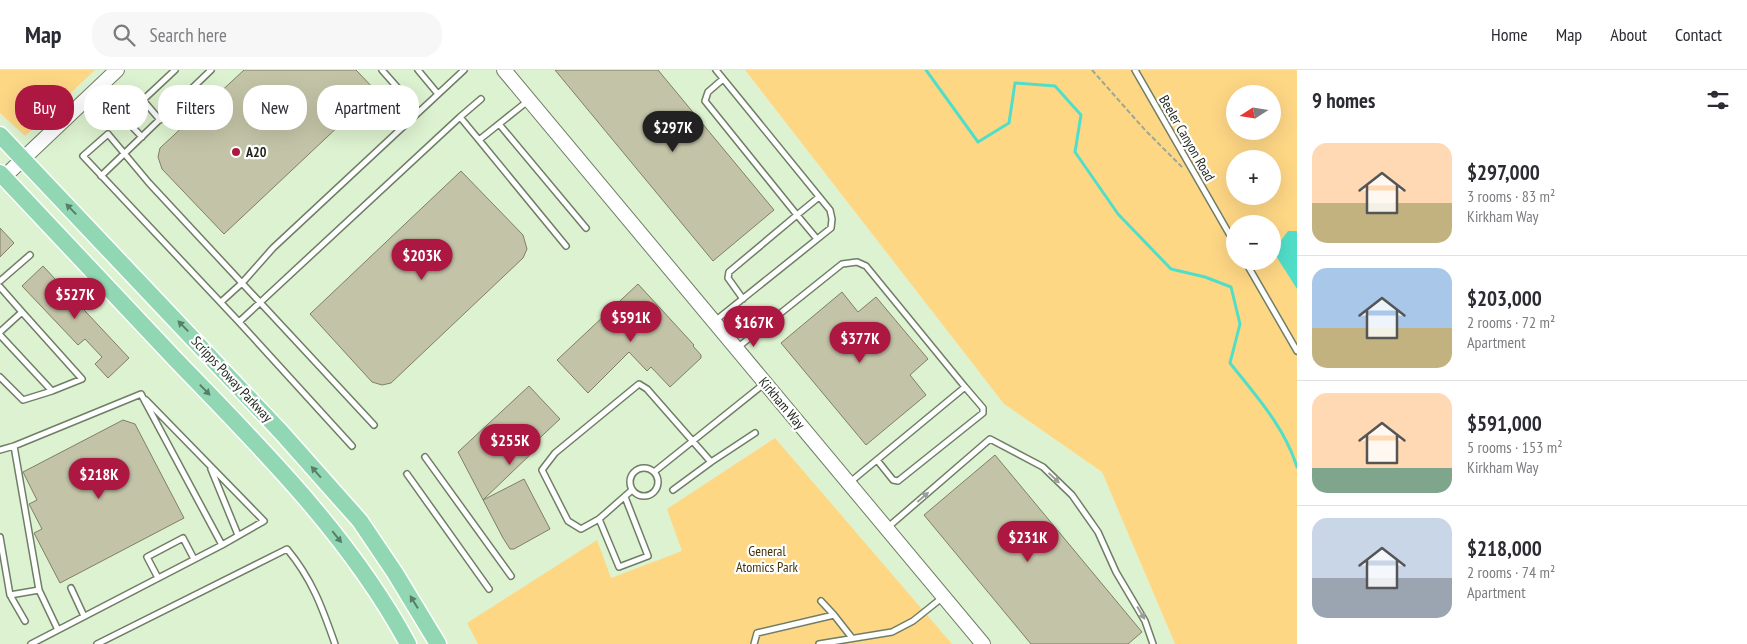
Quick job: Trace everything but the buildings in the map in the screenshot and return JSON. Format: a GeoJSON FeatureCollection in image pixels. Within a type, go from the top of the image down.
{"type":"FeatureCollection","features":[{"type":"Feature","properties":{"kind":"main road"},"geometry":{"type":"LineString","coordinates":[[101,85],[117,70]]}},
{"type":"Feature","properties":{"kind":"main road","name":"Kirkham Way"},"geometry":{"type":"LineString","coordinates":[[504,70],[983,644]]}},
{"type":"Feature","properties":{"kind":"main road"},"geometry":{"type":"LineString","coordinates":[[2,174],[22,159],[84,101]]}},
{"type":"Feature","properties":{"kind":"main road","name":"Scripps Poway Parkway"},"geometry":{"type":"LineString","coordinates":[[0,135],[282,432],[360,522],[396,572],[438,644]]}},
{"type":"Feature","properties":{"kind":"main road","name":"Scripps Poway Parkway"},"geometry":{"type":"LineString","coordinates":[[2,174],[261,448],[340,540],[372,585],[408,644]]}},
{"type":"Feature","properties":{"kind":"lane"},"geometry":{"type":"LineString","coordinates":[[159,85],[175,70]]}},
{"type":"Feature","properties":{"kind":"lane"},"geometry":{"type":"LineString","coordinates":[[196,85],[211,70]]}},
{"type":"Feature","properties":{"kind":"lane"},"geometry":{"type":"LineString","coordinates":[[382,70],[395,85]]}},
{"type":"Feature","properties":{"kind":"lane"},"geometry":{"type":"LineString","coordinates":[[418,70],[438,94]]}},
{"type":"Feature","properties":{"kind":"lane"},"geometry":{"type":"LineString","coordinates":[[452,70],[458,76]]}},
{"type":"Feature","properties":{"kind":"lane"},"geometry":{"type":"LineString","coordinates":[[419,112],[464,70]]}},
{"type":"Feature","properties":{"kind":"lane"},"geometry":{"type":"LineString","coordinates":[[714,322],[831,228],[832,219],[830,210],[716,70]]}},
{"type":"Feature","properties":{"kind":"lane","name":"Beeler Canyon Road"},"geometry":{"type":"LineString","coordinates":[[1135,70],[1226,228]]}},
{"type":"Feature","properties":{"kind":"lane"},"geometry":{"type":"LineString","coordinates":[[723,79],[708,92],[705,101],[817,239]]}},
{"type":"Feature","properties":{"kind":"lane"},"geometry":{"type":"LineString","coordinates":[[158,86],[143,100],[158,118]]}},
{"type":"Feature","properties":{"kind":"lane"},"geometry":{"type":"LineString","coordinates":[[239,322],[480,99]]}},
{"type":"Feature","properties":{"kind":"lane"},"geometry":{"type":"LineString","coordinates":[[478,140],[529,100]]}},
{"type":"Feature","properties":{"kind":"lane"},"geometry":{"type":"LineString","coordinates":[[460,117],[566,246]]}},
{"type":"Feature","properties":{"kind":"lane"},"geometry":{"type":"LineString","coordinates":[[101,176],[158,122]]}},
{"type":"Feature","properties":{"kind":"lane"},"geometry":{"type":"LineString","coordinates":[[499,124],[586,228]]}},
{"type":"Feature","properties":{"kind":"lane"},"geometry":{"type":"LineString","coordinates":[[135,130],[142,137]]}},
{"type":"Feature","properties":{"kind":"lane"},"geometry":{"type":"LineString","coordinates":[[221,302],[242,283],[273,248],[400,130]]}},
{"type":"Feature","properties":{"kind":"lane"},"geometry":{"type":"LineString","coordinates":[[352,446],[221,302],[83,156],[108,134],[260,303],[374,425]]}},
{"type":"Feature","properties":{"kind":"lane"},"geometry":{"type":"LineString","coordinates":[[743,299],[728,278],[728,272],[819,197]]}},
{"type":"Feature","properties":{"kind":"lane"},"geometry":{"type":"LineString","coordinates":[[0,281],[30,255]]}},
{"type":"Feature","properties":{"kind":"lane"},"geometry":{"type":"LineString","coordinates":[[736,349],[842,264],[857,262],[866,266],[983,408],[983,413],[898,481],[893,480],[877,460]]}},
{"type":"Feature","properties":{"kind":"lane"},"geometry":{"type":"LineString","coordinates":[[1250,270],[1297,351]]}},
{"type":"Feature","properties":{"kind":"lane"},"geometry":{"type":"LineString","coordinates":[[0,287],[82,379],[23,400],[0,376]]}},
{"type":"Feature","properties":{"kind":"lane"},"geometry":{"type":"LineString","coordinates":[[22,312],[0,334],[52,391]]}},
{"type":"Feature","properties":{"kind":"lane"},"geometry":{"type":"LineString","coordinates":[[654,472],[765,383]]}},
{"type":"Feature","properties":{"kind":"lane"},"geometry":{"type":"LineString","coordinates":[[632,490],[599,519],[581,529],[568,521],[542,470],[555,453],[639,384],[647,389],[711,462]]}},
{"type":"Feature","properties":{"kind":"lane"},"geometry":{"type":"LineString","coordinates":[[849,484],[965,387]]}},
{"type":"Feature","properties":{"kind":"lane"},"geometry":{"type":"LineString","coordinates":[[0,450],[141,394]]}},
{"type":"Feature","properties":{"kind":"lane"},"geometry":{"type":"LineString","coordinates":[[31,644],[264,522],[141,394]]}},
{"type":"Feature","properties":{"kind":"lane"},"geometry":{"type":"LineString","coordinates":[[141,394],[222,545]]}},
{"type":"Feature","properties":{"kind":"lane"},"geometry":{"type":"LineString","coordinates":[[673,490],[755,433]]}},
{"type":"Feature","properties":{"kind":"lane"},"geometry":{"type":"LineString","coordinates":[[887,529],[990,439],[1043,468],[1072,495],[1098,532],[1116,572],[1145,621],[1154,644]]}},
{"type":"Feature","properties":{"kind":"lane"},"geometry":{"type":"LineString","coordinates":[[14,446],[39,590],[58,630]]}},
{"type":"Feature","properties":{"kind":"lane"},"geometry":{"type":"LineString","coordinates":[[425,457],[511,576]]}},
{"type":"Feature","properties":{"kind":"lane"},"geometry":{"type":"LineString","coordinates":[[209,465],[238,536]]}},
{"type":"Feature","properties":{"kind":"lane"},"geometry":{"type":"LineString","coordinates":[[646,468],[654,472],[658,484],[654,492],[643,496],[632,490],[630,481],[634,473],[646,468]]}},
{"type":"Feature","properties":{"kind":"lane"},"geometry":{"type":"LineString","coordinates":[[407,474],[489,589]]}},
{"type":"Feature","properties":{"kind":"lane"},"geometry":{"type":"LineString","coordinates":[[599,519],[619,568],[648,556],[625,497]]}},
{"type":"Feature","properties":{"kind":"lane"},"geometry":{"type":"LineString","coordinates":[[0,537],[10,595],[25,621]]}},
{"type":"Feature","properties":{"kind":"lane"},"geometry":{"type":"LineString","coordinates":[[158,578],[147,557],[183,538],[194,559]]}},
{"type":"Feature","properties":{"kind":"lane"},"geometry":{"type":"LineString","coordinates":[[97,644],[287,549],[303,568],[317,593],[336,644]]}},
{"type":"Feature","properties":{"kind":"lane"},"geometry":{"type":"LineString","coordinates":[[71,588],[84,616]]}},
{"type":"Feature","properties":{"kind":"lane"},"geometry":{"type":"LineString","coordinates":[[10,595],[39,590]]}},
{"type":"Feature","properties":{"kind":"lane"},"geometry":{"type":"LineString","coordinates":[[819,644],[892,632],[913,621],[944,597]]}},
{"type":"Feature","properties":{"kind":"lane"},"geometry":{"type":"LineString","coordinates":[[822,601],[852,638]]}},
{"type":"Feature","properties":{"kind":"lane"},"geometry":{"type":"LineString","coordinates":[[754,644],[758,633],[834,616]]}},
{"type":"Feature","properties":{"kind":"path"},"geometry":{"type":"LineString","coordinates":[[1092,70],[1145,130],[1184,170]]}},
{"type":"Feature","properties":{"kind":"shaded area"},"geometry":{"type":"Polygon","coordinates":[[[0,70],[745,70],[1004,404],[1102,472],[1175,644],[0,644],[0,70]]]}},
{"type":"Feature","properties":{"kind":"green space"},"geometry":{"type":"Polygon","coordinates":[[[0,70],[95,70],[74,90],[74,85],[15,85],[15,127],[0,113],[0,70]]]}},
{"type":"Feature","properties":{"kind":"green space"},"geometry":{"type":"Polygon","coordinates":[[[745,70],[1297,70],[1297,644],[1175,644],[1102,472],[1004,404],[745,70]]]}},
{"type":"Feature","properties":{"kind":"green space"},"geometry":{"type":"Polygon","coordinates":[[[18,130],[31,130],[25,136],[18,130]]]}},
{"type":"Feature","properties":{"kind":"green space","name":"General Atomics Park"},"geometry":{"type":"Polygon","coordinates":[[[775,438],[952,644],[478,644],[467,623],[597,540],[611,578],[682,551],[667,509],[775,438]]]}},
{"type":"Feature","properties":{"kind":"water"},"geometry":{"type":"Polygon","coordinates":[[[1288,231],[1297,231],[1297,289],[1281,264],[1281,241],[1288,231]]]}},
{"type":"Feature","properties":{"kind":"waterway"},"geometry":{"type":"LineString","coordinates":[[926,70],[978,142],[1009,123],[1015,83],[1055,86],[1081,115],[1075,152],[1118,214],[1171,269],[1205,277],[1231,287],[1240,324],[1230,363],[1277,425],[1285,438],[1297,467]]}},
{"type":"Feature","properties":{"kind":"place","name":"A20"},"geometry":{"type":"Point","coordinates":[236,152]}}]}
